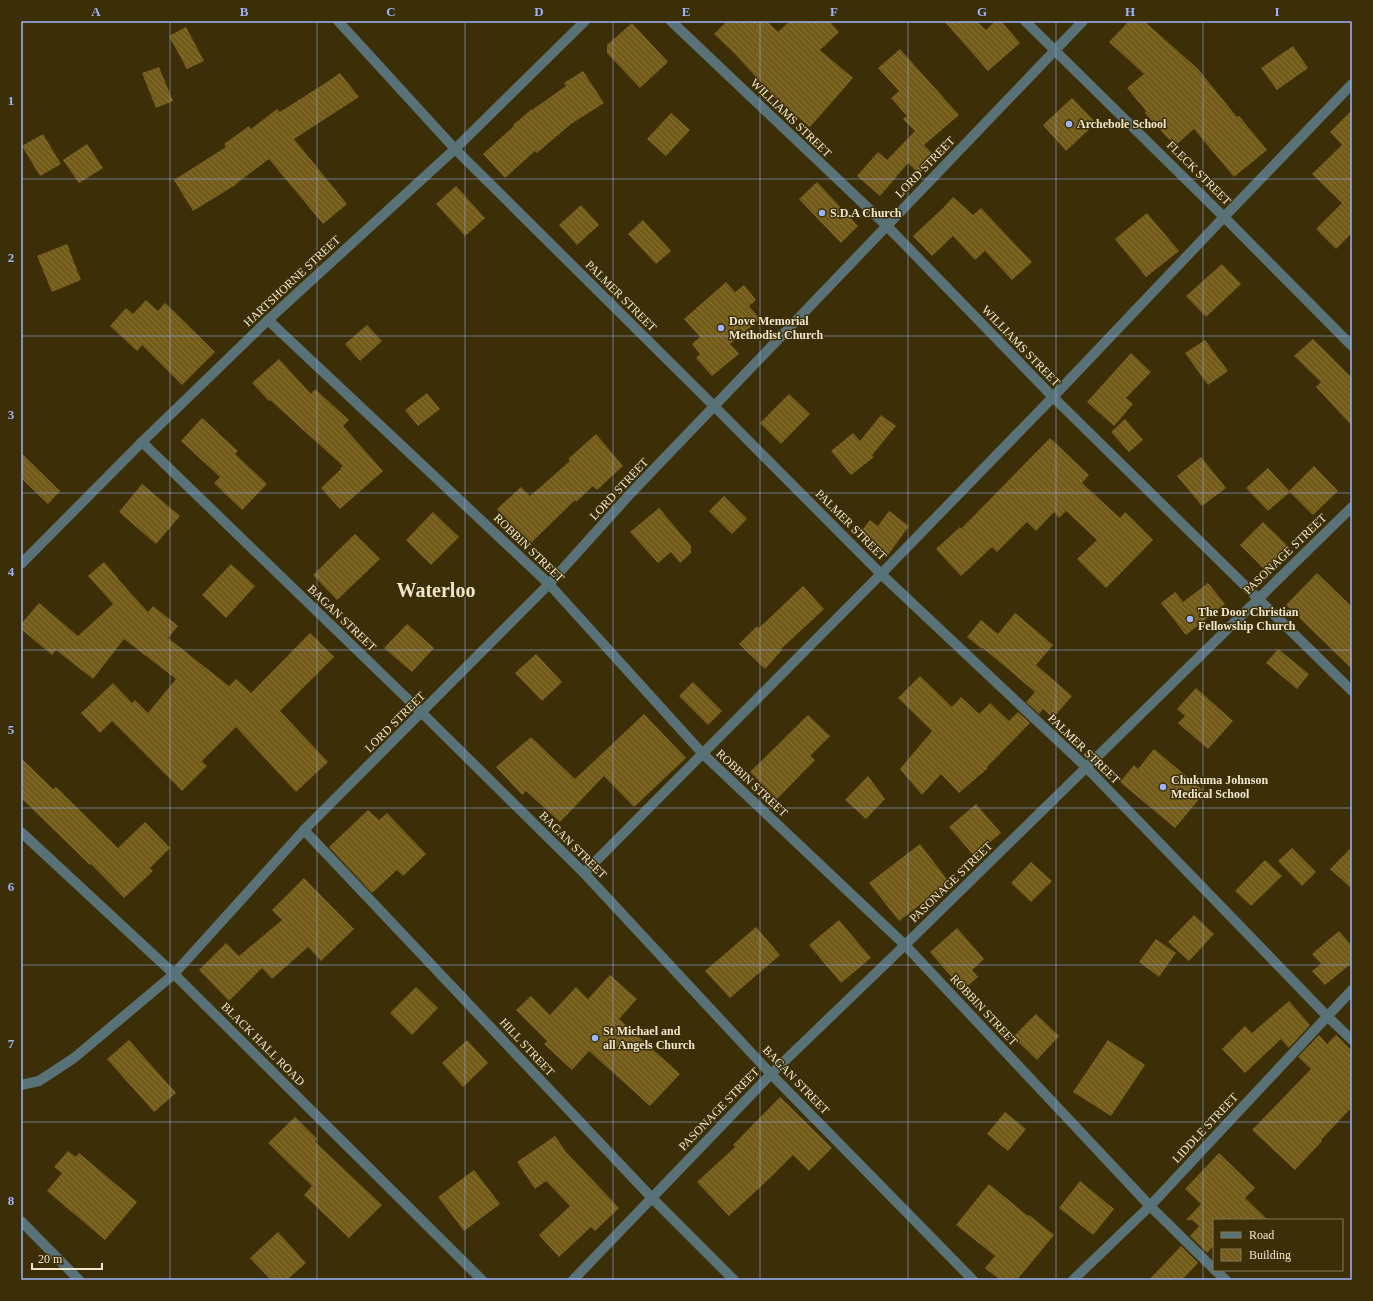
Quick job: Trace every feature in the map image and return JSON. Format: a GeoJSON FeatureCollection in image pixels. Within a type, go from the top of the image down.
{"type":"FeatureCollection","features":[{"type":"Feature","properties":{"kind":"street","name":"PALMER STREET"},"geometry":{"type":"LineString","coordinates":[[338,21],[456,149],[882,574],[1086,767],[1352,1040]]}},
{"type":"Feature","properties":{"kind":"street","name":"HARTSHORNE STREET"},"geometry":{"type":"LineString","coordinates":[[21,564],[142,442],[268,320],[456,149],[585,21]]}},
{"type":"Feature","properties":{"kind":"street","name":"WILLIAMS STREET"},"geometry":{"type":"LineString","coordinates":[[671,21],[887,226],[1053,398],[1352,690]]}},
{"type":"Feature","properties":{"kind":"street","name":"FLECK STREET"},"geometry":{"type":"LineString","coordinates":[[1025,21],[1224,217],[1352,346]]}},
{"type":"Feature","properties":{"kind":"street","name":"LORD STREET"},"geometry":{"type":"LineString","coordinates":[[21,1085],[39,1081],[74,1058],[174,974],[304,830],[549,584],[631,493],[1083,21]]}},
{"type":"Feature","properties":{"kind":"street"},"geometry":{"type":"LineString","coordinates":[[584,873],[882,574],[1053,398],[1352,84]]}},
{"type":"Feature","properties":{"kind":"street","name":"ROBBIN STREET"},"geometry":{"type":"LineString","coordinates":[[268,320],[549,584],[703,754],[905,945],[1150,1206],[1213,1267]]}},
{"type":"Feature","properties":{"kind":"street","name":"BAGAN STREET"},"geometry":{"type":"LineString","coordinates":[[142,442],[422,713],[584,873],[771,1074],[973,1280]]}},
{"type":"Feature","properties":{"kind":"street","name":"PASONAGE STREET"},"geometry":{"type":"LineString","coordinates":[[573,1280],[771,1074],[905,945],[1352,507]]}},
{"type":"Feature","properties":{"kind":"street","name":"HILL STREET"},"geometry":{"type":"LineString","coordinates":[[304,830],[652,1198],[734,1280]]}},
{"type":"Feature","properties":{"kind":"street","name":"BLACK HALL ROAD"},"geometry":{"type":"LineString","coordinates":[[21,832],[174,974],[482,1280]]}},
{"type":"Feature","properties":{"kind":"street","name":"LIDDLE STREET"},"geometry":{"type":"LineString","coordinates":[[1073,1280],[1150,1206],[1352,990]]}},
{"type":"Feature","properties":{"kind":"street"},"geometry":{"type":"LineString","coordinates":[[21,1221],[79,1280]]}},
{"type":"Feature","properties":{"kind":"street","name":"ROBBIN STREET"},"geometry":{"type":"LineString","coordinates":[[1217,1271],[1226,1280]]}},
{"type":"Feature","properties":{"kind":"building"},"geometry":{"type":"Polygon","coordinates":[[[727,21],[767,21],[778,32],[790,21],[829,21],[839,32],[820,50],[853,78],[810,127],[776,99],[735,54],[714,34],[727,21]]]}},
{"type":"Feature","properties":{"kind":"building"},"geometry":{"type":"Polygon","coordinates":[[[944,21],[977,21],[986,30],[995,21],[1001,21],[1020,43],[988,71],[944,21]]]}},
{"type":"Feature","properties":{"kind":"building"},"geometry":{"type":"Polygon","coordinates":[[[1129,21],[1144,21],[1198,69],[1237,117],[1239,116],[1267,150],[1234,177],[1194,129],[1175,146],[1145,113],[1146,111],[1127,88],[1144,74],[1109,42],[1129,21]]]}},
{"type":"Feature","properties":{"kind":"building"},"geometry":{"type":"Polygon","coordinates":[[[632,23],[668,62],[640,88],[607,53],[607,45],[632,23]]]}},
{"type":"Feature","properties":{"kind":"building"},"geometry":{"type":"Polygon","coordinates":[[[186,27],[204,61],[187,69],[169,36],[186,27]]]}},
{"type":"Feature","properties":{"kind":"building"},"geometry":{"type":"Polygon","coordinates":[[[1293,46],[1308,68],[1277,90],[1261,68],[1293,46]]]}},
{"type":"Feature","properties":{"kind":"building"},"geometry":{"type":"Polygon","coordinates":[[[900,49],[959,115],[924,145],[936,157],[919,174],[908,163],[880,196],[857,176],[878,152],[887,160],[915,131],[903,119],[907,116],[891,98],[899,91],[878,68],[900,49]]]}},
{"type":"Feature","properties":{"kind":"building"},"geometry":{"type":"Polygon","coordinates":[[[159,67],[173,101],[156,108],[142,73],[159,67]]]}},
{"type":"Feature","properties":{"kind":"building"},"geometry":{"type":"Polygon","coordinates":[[[583,71],[604,103],[571,124],[537,153],[535,151],[505,178],[483,154],[532,109],[566,86],[564,83],[583,71]]]}},
{"type":"Feature","properties":{"kind":"building"},"geometry":{"type":"Polygon","coordinates":[[[340,73],[359,97],[294,139],[347,204],[323,224],[269,159],[237,184],[193,211],[174,180],[226,147],[224,144],[249,126],[251,129],[277,109],[280,112],[340,73]]]}},
{"type":"Feature","properties":{"kind":"building","name":"Archebole School"},"geometry":{"type":"Polygon","coordinates":[[[1072,98],[1096,123],[1066,151],[1043,125],[1072,98]]]}},
{"type":"Feature","properties":{"kind":"building"},"geometry":{"type":"Polygon","coordinates":[[[1352,110],[1352,233],[1336,249],[1316,229],[1342,203],[1312,174],[1342,145],[1330,132],[1352,110]]]}},
{"type":"Feature","properties":{"kind":"building"},"geometry":{"type":"Polygon","coordinates":[[[671,113],[690,130],[666,156],[647,139],[671,113]]]}},
{"type":"Feature","properties":{"kind":"building"},"geometry":{"type":"Polygon","coordinates":[[[43,134],[61,164],[40,176],[22,146],[43,134]]]}},
{"type":"Feature","properties":{"kind":"building"},"geometry":{"type":"Polygon","coordinates":[[[87,144],[103,168],[79,183],[63,160],[87,144]]]}},
{"type":"Feature","properties":{"kind":"building","name":"S.D.A Church"},"geometry":{"type":"Polygon","coordinates":[[[817,182],[858,226],[841,243],[799,199],[817,182]]]}},
{"type":"Feature","properties":{"kind":"building"},"geometry":{"type":"Polygon","coordinates":[[[456,186],[485,218],[465,236],[436,204],[456,186]]]}},
{"type":"Feature","properties":{"kind":"building"},"geometry":{"type":"Polygon","coordinates":[[[953,197],[973,215],[981,208],[1032,262],[1012,280],[985,251],[975,260],[953,236],[932,256],[913,236],[953,197]]]}},
{"type":"Feature","properties":{"kind":"building"},"geometry":{"type":"Polygon","coordinates":[[[581,205],[599,225],[577,245],[559,225],[581,205]]]}},
{"type":"Feature","properties":{"kind":"building"},"geometry":{"type":"Polygon","coordinates":[[[1147,213],[1179,251],[1146,277],[1115,239],[1147,213]]]}},
{"type":"Feature","properties":{"kind":"building"},"geometry":{"type":"Polygon","coordinates":[[[643,220],[671,251],[656,264],[628,234],[643,220]]]}},
{"type":"Feature","properties":{"kind":"building"},"geometry":{"type":"Polygon","coordinates":[[[67,244],[81,280],[52,292],[37,256],[67,244]]]}},
{"type":"Feature","properties":{"kind":"building"},"geometry":{"type":"Polygon","coordinates":[[[1222,264],[1241,284],[1206,317],[1186,296],[1222,264]]]}},
{"type":"Feature","properties":{"kind":"building","name":"Dove Memorial Methodist Church"},"geometry":{"type":"Polygon","coordinates":[[[726,282],[735,292],[744,285],[756,300],[749,306],[760,319],[730,344],[739,354],[712,376],[696,358],[700,354],[692,344],[700,337],[684,319],[726,282]]]}},
{"type":"Feature","properties":{"kind":"building"},"geometry":{"type":"Polygon","coordinates":[[[146,300],[158,311],[165,303],[215,352],[182,385],[142,345],[137,351],[110,326],[126,308],[133,314],[146,300]]]}},
{"type":"Feature","properties":{"kind":"building"},"geometry":{"type":"Polygon","coordinates":[[[367,325],[382,341],[360,361],[345,344],[367,325]]]}},
{"type":"Feature","properties":{"kind":"building"},"geometry":{"type":"Polygon","coordinates":[[[1313,339],[1352,378],[1352,426],[1316,387],[1321,382],[1294,356],[1313,339]]]}},
{"type":"Feature","properties":{"kind":"building"},"geometry":{"type":"Polygon","coordinates":[[[1205,340],[1228,371],[1208,385],[1185,353],[1205,340]]]}},
{"type":"Feature","properties":{"kind":"building"},"geometry":{"type":"Polygon","coordinates":[[[1131,353],[1151,372],[1126,398],[1133,404],[1114,426],[1087,402],[1131,353]]]}},
{"type":"Feature","properties":{"kind":"building"},"geometry":{"type":"Polygon","coordinates":[[[279,359],[311,394],[315,389],[349,420],[343,426],[383,471],[340,509],[321,488],[343,466],[270,400],[269,401],[252,383],[279,359]]]}},
{"type":"Feature","properties":{"kind":"building"},"geometry":{"type":"Polygon","coordinates":[[[427,393],[440,409],[418,426],[405,410],[427,393]]]}},
{"type":"Feature","properties":{"kind":"building"},"geometry":{"type":"Polygon","coordinates":[[[789,394],[810,414],[781,444],[760,423],[789,394]]]}},
{"type":"Feature","properties":{"kind":"building"},"geometry":{"type":"Polygon","coordinates":[[[881,415],[896,426],[872,455],[874,457],[851,475],[831,451],[853,433],[860,441],[881,415]]]}},
{"type":"Feature","properties":{"kind":"building"},"geometry":{"type":"Polygon","coordinates":[[[202,418],[238,451],[235,454],[267,484],[242,510],[214,483],[220,477],[181,441],[202,418]]]}},
{"type":"Feature","properties":{"kind":"building"},"geometry":{"type":"Polygon","coordinates":[[[1125,419],[1143,440],[1129,452],[1111,432],[1125,419]]]}},
{"type":"Feature","properties":{"kind":"building"},"geometry":{"type":"Polygon","coordinates":[[[596,434],[623,466],[597,490],[593,486],[576,502],[575,500],[531,543],[497,509],[521,487],[530,496],[570,461],[568,459],[596,434]]]}},
{"type":"Feature","properties":{"kind":"building"},"geometry":{"type":"Polygon","coordinates":[[[1050,438],[1089,475],[1082,483],[1120,518],[1125,512],[1153,540],[1106,588],[1077,559],[1097,540],[1066,511],[1059,518],[1054,512],[1036,531],[1027,522],[997,552],[992,547],[961,576],[936,549],[960,527],[961,529],[1050,438]]]}},
{"type":"Feature","properties":{"kind":"building"},"geometry":{"type":"Polygon","coordinates":[[[21,453],[60,491],[48,504],[21,478],[21,453]]]}},
{"type":"Feature","properties":{"kind":"building"},"geometry":{"type":"Polygon","coordinates":[[[1201,457],[1226,488],[1202,506],[1177,476],[1201,457]]]}},
{"type":"Feature","properties":{"kind":"building"},"geometry":{"type":"Polygon","coordinates":[[[1314,466],[1338,491],[1313,515],[1289,491],[1314,466]]]}},
{"type":"Feature","properties":{"kind":"building"},"geometry":{"type":"Polygon","coordinates":[[[1268,468],[1290,492],[1268,511],[1246,488],[1268,468]]]}},
{"type":"Feature","properties":{"kind":"building"},"geometry":{"type":"Polygon","coordinates":[[[142,484],[180,516],[156,544],[119,512],[142,484]]]}},
{"type":"Feature","properties":{"kind":"building"},"geometry":{"type":"Polygon","coordinates":[[[724,496],[747,519],[732,534],[709,511],[724,496]]]}},
{"type":"Feature","properties":{"kind":"building"},"geometry":{"type":"Polygon","coordinates":[[[659,508],[691,546],[691,553],[680,563],[671,552],[658,563],[630,532],[659,508]]]}},
{"type":"Feature","properties":{"kind":"building"},"geometry":{"type":"Polygon","coordinates":[[[889,511],[909,526],[888,555],[859,534],[870,520],[878,526],[889,511]]]}},
{"type":"Feature","properties":{"kind":"building"},"geometry":{"type":"Polygon","coordinates":[[[433,512],[459,537],[431,565],[406,540],[433,512]]]}},
{"type":"Feature","properties":{"kind":"building"},"geometry":{"type":"Polygon","coordinates":[[[1263,522],[1288,546],[1265,570],[1240,545],[1263,522]]]}},
{"type":"Feature","properties":{"kind":"building"},"geometry":{"type":"Polygon","coordinates":[[[355,534],[380,559],[337,600],[313,575],[355,534]]]}},
{"type":"Feature","properties":{"kind":"building"},"geometry":{"type":"Polygon","coordinates":[[[104,562],[148,612],[153,606],[178,626],[168,638],[229,686],[236,679],[251,693],[310,633],[334,657],[280,711],[328,762],[296,792],[236,727],[202,761],[207,766],[182,791],[112,721],[100,733],[81,713],[113,683],[132,703],[135,700],[148,713],[176,679],[124,639],[93,679],[56,650],[52,655],[21,629],[21,624],[39,603],[78,636],[113,604],[88,576],[104,562]]]}},
{"type":"Feature","properties":{"kind":"building"},"geometry":{"type":"Polygon","coordinates":[[[231,564],[255,586],[226,618],[202,595],[231,564]]]}},
{"type":"Feature","properties":{"kind":"building"},"geometry":{"type":"Polygon","coordinates":[[[1317,573],[1352,607],[1352,669],[1286,605],[1317,573]]]}},
{"type":"Feature","properties":{"kind":"building","name":"The Door Christian Fellowship Church"},"geometry":{"type":"Polygon","coordinates":[[[1208,583],[1225,604],[1186,635],[1161,603],[1175,592],[1183,602],[1208,583]]]}},
{"type":"Feature","properties":{"kind":"building"},"geometry":{"type":"Polygon","coordinates":[[[803,586],[824,609],[781,649],[782,650],[765,669],[739,644],[757,626],[759,628],[803,586]]]}},
{"type":"Feature","properties":{"kind":"building"},"geometry":{"type":"Polygon","coordinates":[[[1015,613],[1053,645],[1036,665],[1072,696],[1053,718],[1043,709],[1039,714],[1026,702],[1035,692],[983,648],[982,649],[967,637],[981,620],[998,634],[1015,613]]]}},
{"type":"Feature","properties":{"kind":"building"},"geometry":{"type":"Polygon","coordinates":[[[407,624],[434,648],[412,672],[384,648],[407,624]]]}},
{"type":"Feature","properties":{"kind":"building"},"geometry":{"type":"Polygon","coordinates":[[[1278,649],[1309,674],[1297,689],[1266,663],[1278,649]]]}},
{"type":"Feature","properties":{"kind":"building"},"geometry":{"type":"Polygon","coordinates":[[[536,654],[562,682],[542,701],[515,673],[536,654]]]}},
{"type":"Feature","properties":{"kind":"building"},"geometry":{"type":"Polygon","coordinates":[[[920,676],[952,707],[961,697],[979,714],[990,703],[1009,721],[1018,712],[1030,723],[987,767],[988,768],[959,793],[941,774],[922,795],[900,769],[932,731],[898,698],[920,676]]]}},
{"type":"Feature","properties":{"kind":"building"},"geometry":{"type":"Polygon","coordinates":[[[693,682],[722,711],[708,725],[679,696],[693,682]]]}},
{"type":"Feature","properties":{"kind":"building"},"geometry":{"type":"Polygon","coordinates":[[[1196,688],[1233,721],[1208,749],[1178,723],[1185,716],[1177,709],[1196,688]]]}},
{"type":"Feature","properties":{"kind":"building"},"geometry":{"type":"Polygon","coordinates":[[[644,714],[686,758],[634,807],[604,776],[560,822],[526,791],[522,795],[496,767],[531,737],[575,779],[644,714]]]}},
{"type":"Feature","properties":{"kind":"building"},"geometry":{"type":"Polygon","coordinates":[[[808,715],[830,736],[810,756],[815,760],[777,799],[750,772],[808,715]]]}},
{"type":"Feature","properties":{"kind":"building","name":"Chukuma Johnson Medical School"},"geometry":{"type":"Polygon","coordinates":[[[1154,749],[1205,792],[1175,828],[1120,782],[1134,765],[1138,769],[1154,749]]]}},
{"type":"Feature","properties":{"kind":"building"},"geometry":{"type":"Polygon","coordinates":[[[21,758],[53,789],[56,787],[118,848],[145,822],[170,848],[150,868],[153,871],[124,898],[91,864],[90,865],[21,798],[21,758]]]}},
{"type":"Feature","properties":{"kind":"building"},"geometry":{"type":"Polygon","coordinates":[[[868,776],[885,799],[866,819],[845,800],[868,776]]]}},
{"type":"Feature","properties":{"kind":"building"},"geometry":{"type":"Polygon","coordinates":[[[976,804],[1001,833],[974,856],[949,827],[976,804]]]}},
{"type":"Feature","properties":{"kind":"building"},"geometry":{"type":"Polygon","coordinates":[[[368,810],[379,820],[387,813],[426,854],[403,876],[397,870],[372,893],[329,847],[368,810]]]}},
{"type":"Feature","properties":{"kind":"building"},"geometry":{"type":"Polygon","coordinates":[[[920,844],[949,882],[899,921],[869,883],[920,844]]]}},
{"type":"Feature","properties":{"kind":"building"},"geometry":{"type":"Polygon","coordinates":[[[1352,847],[1352,889],[1330,869],[1352,847]]]}},
{"type":"Feature","properties":{"kind":"building"},"geometry":{"type":"Polygon","coordinates":[[[1292,848],[1316,872],[1302,886],[1278,861],[1292,848]]]}},
{"type":"Feature","properties":{"kind":"building"},"geometry":{"type":"Polygon","coordinates":[[[1265,860],[1282,876],[1251,906],[1235,891],[1265,860]]]}},
{"type":"Feature","properties":{"kind":"building"},"geometry":{"type":"Polygon","coordinates":[[[1031,862],[1052,881],[1031,902],[1011,883],[1031,862]]]}},
{"type":"Feature","properties":{"kind":"building"},"geometry":{"type":"Polygon","coordinates":[[[304,878],[354,929],[321,961],[308,947],[272,979],[262,968],[229,1001],[199,970],[226,943],[239,956],[282,920],[272,910],[304,878]]]}},
{"type":"Feature","properties":{"kind":"building"},"geometry":{"type":"Polygon","coordinates":[[[1194,915],[1214,934],[1189,961],[1168,942],[1194,915]]]}},
{"type":"Feature","properties":{"kind":"building"},"geometry":{"type":"Polygon","coordinates":[[[839,920],[871,958],[841,983],[809,945],[839,920]]]}},
{"type":"Feature","properties":{"kind":"building"},"geometry":{"type":"Polygon","coordinates":[[[756,927],[780,955],[730,998],[705,971],[756,927]]]}},
{"type":"Feature","properties":{"kind":"building"},"geometry":{"type":"Polygon","coordinates":[[[957,928],[984,959],[972,970],[978,977],[963,990],[930,952],[957,928]]]}},
{"type":"Feature","properties":{"kind":"building"},"geometry":{"type":"Polygon","coordinates":[[[1339,931],[1352,946],[1352,963],[1325,985],[1312,971],[1321,964],[1312,954],[1339,931]]]}},
{"type":"Feature","properties":{"kind":"building"},"geometry":{"type":"Polygon","coordinates":[[[1156,939],[1176,953],[1159,977],[1139,962],[1156,939]]]}},
{"type":"Feature","properties":{"kind":"building","name":"St Michael and all Angels Church"},"geometry":{"type":"Polygon","coordinates":[[[610,975],[637,999],[619,1019],[680,1074],[650,1106],[589,1051],[572,1070],[544,1044],[547,1041],[516,1010],[531,996],[550,1015],[576,987],[588,999],[610,975]]]}},
{"type":"Feature","properties":{"kind":"building"},"geometry":{"type":"Polygon","coordinates":[[[416,987],[438,1008],[412,1035],[390,1013],[416,987]]]}},
{"type":"Feature","properties":{"kind":"building"},"geometry":{"type":"Polygon","coordinates":[[[1289,1001],[1310,1025],[1289,1048],[1281,1039],[1245,1073],[1222,1049],[1245,1026],[1252,1033],[1289,1001]]]}},
{"type":"Feature","properties":{"kind":"building"},"geometry":{"type":"Polygon","coordinates":[[[1036,1014],[1059,1036],[1037,1060],[1013,1037],[1036,1014]]]}},
{"type":"Feature","properties":{"kind":"building"},"geometry":{"type":"Polygon","coordinates":[[[1319,1035],[1327,1044],[1336,1035],[1352,1051],[1352,1107],[1295,1170],[1252,1130],[1311,1069],[1298,1057],[1319,1035]]]}},
{"type":"Feature","properties":{"kind":"building"},"geometry":{"type":"Polygon","coordinates":[[[129,1040],[176,1093],[154,1112],[107,1059],[129,1040]]]}},
{"type":"Feature","properties":{"kind":"building"},"geometry":{"type":"Polygon","coordinates":[[[467,1040],[488,1063],[463,1087],[442,1063],[467,1040]]]}},
{"type":"Feature","properties":{"kind":"building"},"geometry":{"type":"Polygon","coordinates":[[[1108,1040],[1145,1065],[1111,1116],[1073,1092],[1108,1040]]]}},
{"type":"Feature","properties":{"kind":"building"},"geometry":{"type":"Polygon","coordinates":[[[780,1097],[832,1148],[809,1171],[793,1155],[729,1216],[697,1182],[735,1147],[733,1145],[780,1097]]]}},
{"type":"Feature","properties":{"kind":"building"},"geometry":{"type":"Polygon","coordinates":[[[1005,1112],[1026,1129],[1008,1151],[987,1134],[1005,1112]]]}},
{"type":"Feature","properties":{"kind":"building"},"geometry":{"type":"Polygon","coordinates":[[[295,1117],[317,1139],[315,1142],[382,1205],[349,1238],[304,1195],[312,1186],[268,1143],[295,1117]]]}},
{"type":"Feature","properties":{"kind":"building"},"geometry":{"type":"Polygon","coordinates":[[[555,1136],[566,1152],[619,1208],[595,1231],[591,1227],[559,1257],[539,1235],[570,1206],[546,1181],[535,1189],[517,1162],[555,1136]]]}},
{"type":"Feature","properties":{"kind":"building"},"geometry":{"type":"Polygon","coordinates":[[[68,1151],[76,1157],[79,1153],[137,1202],[105,1240],[47,1191],[62,1173],[54,1167],[68,1151]]]}},
{"type":"Feature","properties":{"kind":"building"},"geometry":{"type":"Polygon","coordinates":[[[1219,1153],[1255,1188],[1245,1198],[1267,1219],[1213,1219],[1213,1246],[1207,1253],[1190,1236],[1199,1226],[1192,1220],[1186,1220],[1201,1204],[1185,1189],[1219,1153]]]}},
{"type":"Feature","properties":{"kind":"building"},"geometry":{"type":"Polygon","coordinates":[[[474,1170],[500,1204],[464,1231],[438,1197],[474,1170]]]}},
{"type":"Feature","properties":{"kind":"building"},"geometry":{"type":"Polygon","coordinates":[[[1080,1181],[1114,1209],[1093,1235],[1059,1208],[1080,1181]]]}},
{"type":"Feature","properties":{"kind":"building"},"geometry":{"type":"Polygon","coordinates":[[[989,1184],[1054,1235],[1017,1280],[1000,1280],[985,1268],[995,1256],[956,1225],[989,1184]]]}},
{"type":"Feature","properties":{"kind":"building"},"geometry":{"type":"Polygon","coordinates":[[[278,1232],[306,1263],[287,1280],[271,1280],[250,1258],[278,1232]]]}},
{"type":"Feature","properties":{"kind":"building"},"geometry":{"type":"Polygon","coordinates":[[[1181,1246],[1198,1263],[1182,1280],[1149,1280],[1181,1246]]]}},
{"type":"Feature","properties":{"kind":"place","name":"Archebole School"},"geometry":{"type":"Point","coordinates":[1069,124]}},
{"type":"Feature","properties":{"kind":"place","name":"S.D.A Church"},"geometry":{"type":"Point","coordinates":[822,213]}},
{"type":"Feature","properties":{"kind":"place","name":"Dove Memorial Methodist Church"},"geometry":{"type":"Point","coordinates":[721,328]}},
{"type":"Feature","properties":{"kind":"place","name":"The Door Christian Fellowship Church"},"geometry":{"type":"Point","coordinates":[1190,619]}},
{"type":"Feature","properties":{"kind":"place","name":"Chukuma Johnson Medical School"},"geometry":{"type":"Point","coordinates":[1163,787]}},
{"type":"Feature","properties":{"kind":"place","name":"St Michael and all Angels Church"},"geometry":{"type":"Point","coordinates":[595,1038]}},
{"type":"Feature","properties":{"kind":"district","name":"Waterloo"},"geometry":{"type":"Point","coordinates":[436,590]}}]}
